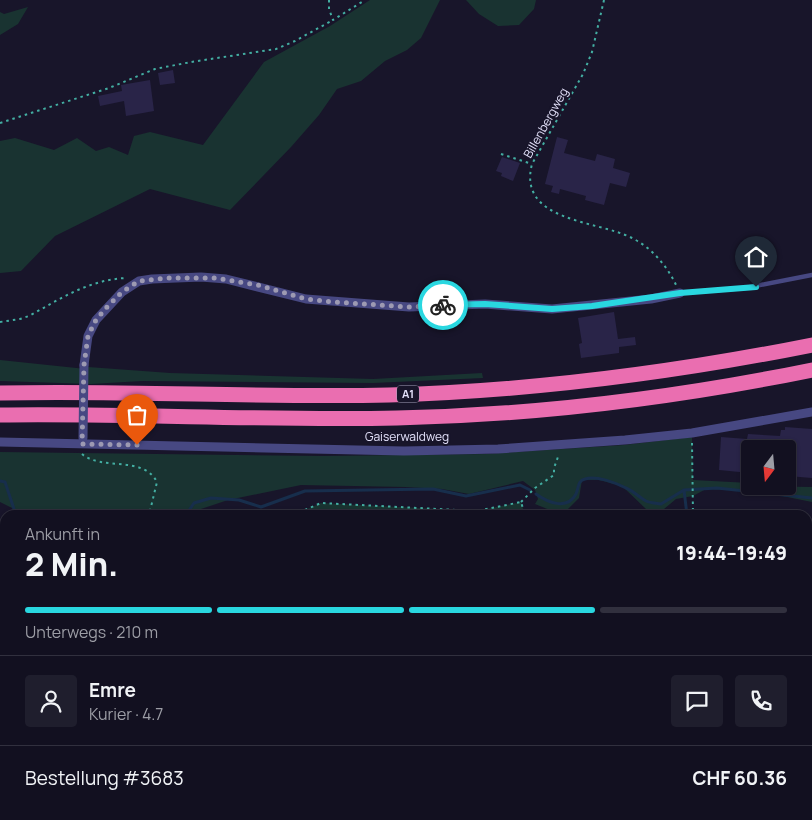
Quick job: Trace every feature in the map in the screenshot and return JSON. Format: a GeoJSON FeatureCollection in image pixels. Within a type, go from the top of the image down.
{"type":"FeatureCollection","features":[{"type":"Feature","properties":{"kind":"highway","name":"A1"},"geometry":{"type":"LineString","coordinates":[[0,394],[56,392],[330,396],[495,390],[653,373],[812,345]]}},
{"type":"Feature","properties":{"kind":"highway","name":"A1"},"geometry":{"type":"LineString","coordinates":[[0,415],[329,418],[487,414],[666,396],[812,370]]}},
{"type":"Feature","properties":{"kind":"street"},"geometry":{"type":"LineString","coordinates":[[82,442],[84,365],[88,336],[96,320],[122,292],[139,281],[168,278],[215,278],[258,285],[306,299],[409,307],[485,304],[552,309],[599,305],[680,293]]}},
{"type":"Feature","properties":{"kind":"street","name":"Gaiserwaldweg"},"geometry":{"type":"LineString","coordinates":[[0,442],[82,442],[404,451],[498,449],[692,433],[812,412]]}},
{"type":"Feature","properties":{"kind":"lane"},"geometry":{"type":"LineString","coordinates":[[680,293],[756,287],[812,275]]}},
{"type":"Feature","properties":{"kind":"path"},"geometry":{"type":"LineString","coordinates":[[329,0],[329,9],[333,20]]}},
{"type":"Feature","properties":{"kind":"path"},"geometry":{"type":"LineString","coordinates":[[0,123],[109,88],[155,70],[190,62],[276,49],[295,41],[365,0]]}},
{"type":"Feature","properties":{"kind":"path","name":"Billenbergweg"},"geometry":{"type":"LineString","coordinates":[[604,0],[592,52],[583,74],[532,164],[529,175],[530,185],[534,196],[544,206],[575,220],[616,231],[634,239],[661,261],[680,293]]}},
{"type":"Feature","properties":{"kind":"path"},"geometry":{"type":"LineString","coordinates":[[501,154],[532,164]]}},
{"type":"Feature","properties":{"kind":"path"},"geometry":{"type":"LineString","coordinates":[[0,322],[28,316],[67,294],[102,281],[127,278],[139,281]]}},
{"type":"Feature","properties":{"kind":"path"},"geometry":{"type":"LineString","coordinates":[[692,433],[693,510]]}},
{"type":"Feature","properties":{"kind":"path"},"geometry":{"type":"LineString","coordinates":[[82,442],[80,452],[83,456],[135,467],[153,474],[157,482],[150,510]]}},
{"type":"Feature","properties":{"kind":"path"},"geometry":{"type":"LineString","coordinates":[[487,510],[521,502],[539,484],[554,475],[560,444]]}},
{"type":"Feature","properties":{"kind":"path"},"geometry":{"type":"LineString","coordinates":[[521,502],[523,510]]}},
{"type":"Feature","properties":{"kind":"path"},"geometry":{"type":"LineString","coordinates":[[304,510],[321,503],[443,510]]}},
{"type":"Feature","properties":{"kind":"green space"},"geometry":{"type":"Polygon","coordinates":[[[370,0],[440,0],[421,38],[407,50],[385,61],[361,81],[337,89],[319,115],[291,147],[230,210],[150,189],[55,236],[21,271],[0,273],[0,141],[15,138],[54,150],[77,138],[96,151],[109,147],[128,155],[134,136],[150,132],[203,145],[264,62],[330,26],[370,0]]]}},
{"type":"Feature","properties":{"kind":"green space"},"geometry":{"type":"Polygon","coordinates":[[[466,0],[536,0],[534,9],[519,25],[498,26],[479,14],[466,0]]]}},
{"type":"Feature","properties":{"kind":"green space"},"geometry":{"type":"Polygon","coordinates":[[[28,7],[18,24],[0,35],[0,12],[4,14],[28,7]]]}},
{"type":"Feature","properties":{"kind":"green space"},"geometry":{"type":"Polygon","coordinates":[[[0,360],[86,369],[88,367],[170,373],[373,379],[482,373],[483,378],[373,383],[142,381],[91,384],[0,381],[0,360]]]}},
{"type":"Feature","properties":{"kind":"green space"},"geometry":{"type":"Polygon","coordinates":[[[692,437],[693,480],[741,483],[741,490],[706,489],[693,496],[676,499],[664,509],[646,509],[622,486],[599,480],[582,480],[579,498],[567,510],[550,510],[535,504],[538,499],[535,490],[523,481],[469,494],[442,489],[405,487],[301,485],[228,500],[198,510],[16,510],[0,502],[0,452],[322,456],[486,454],[624,445],[692,437]]]}},
{"type":"Feature","properties":{"kind":"green space"},"geometry":{"type":"Polygon","coordinates":[[[796,487],[812,487],[812,502],[777,495],[796,495],[796,487]]]}},
{"type":"Feature","properties":{"kind":"green space"},"geometry":{"type":"Polygon","coordinates":[[[521,502],[523,510],[482,510],[521,502]]]}},
{"type":"Feature","properties":{"kind":"green space"},"geometry":{"type":"Polygon","coordinates":[[[321,503],[458,510],[305,510],[321,503]]]}},
{"type":"Feature","properties":{"kind":"building"},"geometry":{"type":"Polygon","coordinates":[[[173,70],[175,83],[160,85],[158,73],[173,70]]]}},
{"type":"Feature","properties":{"kind":"building"},"geometry":{"type":"Polygon","coordinates":[[[150,80],[154,111],[126,116],[124,101],[100,106],[98,96],[122,91],[121,85],[150,80]]]}},
{"type":"Feature","properties":{"kind":"building"},"geometry":{"type":"Polygon","coordinates":[[[557,137],[568,140],[564,153],[595,161],[597,154],[615,159],[613,168],[630,173],[626,187],[610,183],[604,205],[585,200],[586,196],[560,189],[559,194],[551,192],[553,186],[545,184],[557,137]]]}},
{"type":"Feature","properties":{"kind":"building"},"geometry":{"type":"Polygon","coordinates":[[[502,157],[520,163],[513,181],[501,176],[502,173],[496,171],[502,157]]]}},
{"type":"Feature","properties":{"kind":"building"},"geometry":{"type":"Polygon","coordinates":[[[614,312],[618,339],[635,337],[636,345],[619,347],[619,353],[581,358],[579,344],[582,343],[578,318],[614,312]]]}},
{"type":"Feature","properties":{"kind":"building"},"geometry":{"type":"Polygon","coordinates":[[[785,427],[812,429],[812,478],[796,477],[796,440],[741,440],[741,472],[719,470],[721,437],[747,439],[748,434],[780,436],[781,430],[785,430],[785,427]]]}},
{"type":"Feature","properties":{"kind":"waterway"},"geometry":{"type":"LineString","coordinates":[[536,494],[551,502],[562,504],[572,499],[581,481],[595,478],[622,486],[648,502],[661,504],[684,490],[717,488],[812,498]]}},
{"type":"Feature","properties":{"kind":"waterway"},"geometry":{"type":"LineString","coordinates":[[0,481],[5,482],[14,510]]}},
{"type":"Feature","properties":{"kind":"waterway"},"geometry":{"type":"LineString","coordinates":[[189,510],[194,503],[211,498],[239,500],[261,507],[305,491],[433,489],[466,496],[520,485],[530,490]]}},
{"type":"Feature","properties":{"kind":"waterway"},"geometry":{"type":"LineString","coordinates":[[684,490],[686,510]]}},
{"type":"Feature","properties":{"kind":"way so far"},"geometry":{"type":"LineString","coordinates":[[137,445],[82,444],[84,365],[88,336],[96,320],[106,308],[122,292],[139,281],[168,278],[215,278],[258,285],[306,299],[409,307],[443,305]]}},
{"type":"Feature","properties":{"kind":"route"},"geometry":{"type":"LineString","coordinates":[[443,305],[485,304],[552,309],[592,306],[680,293],[704,293],[756,287]]}}]}
